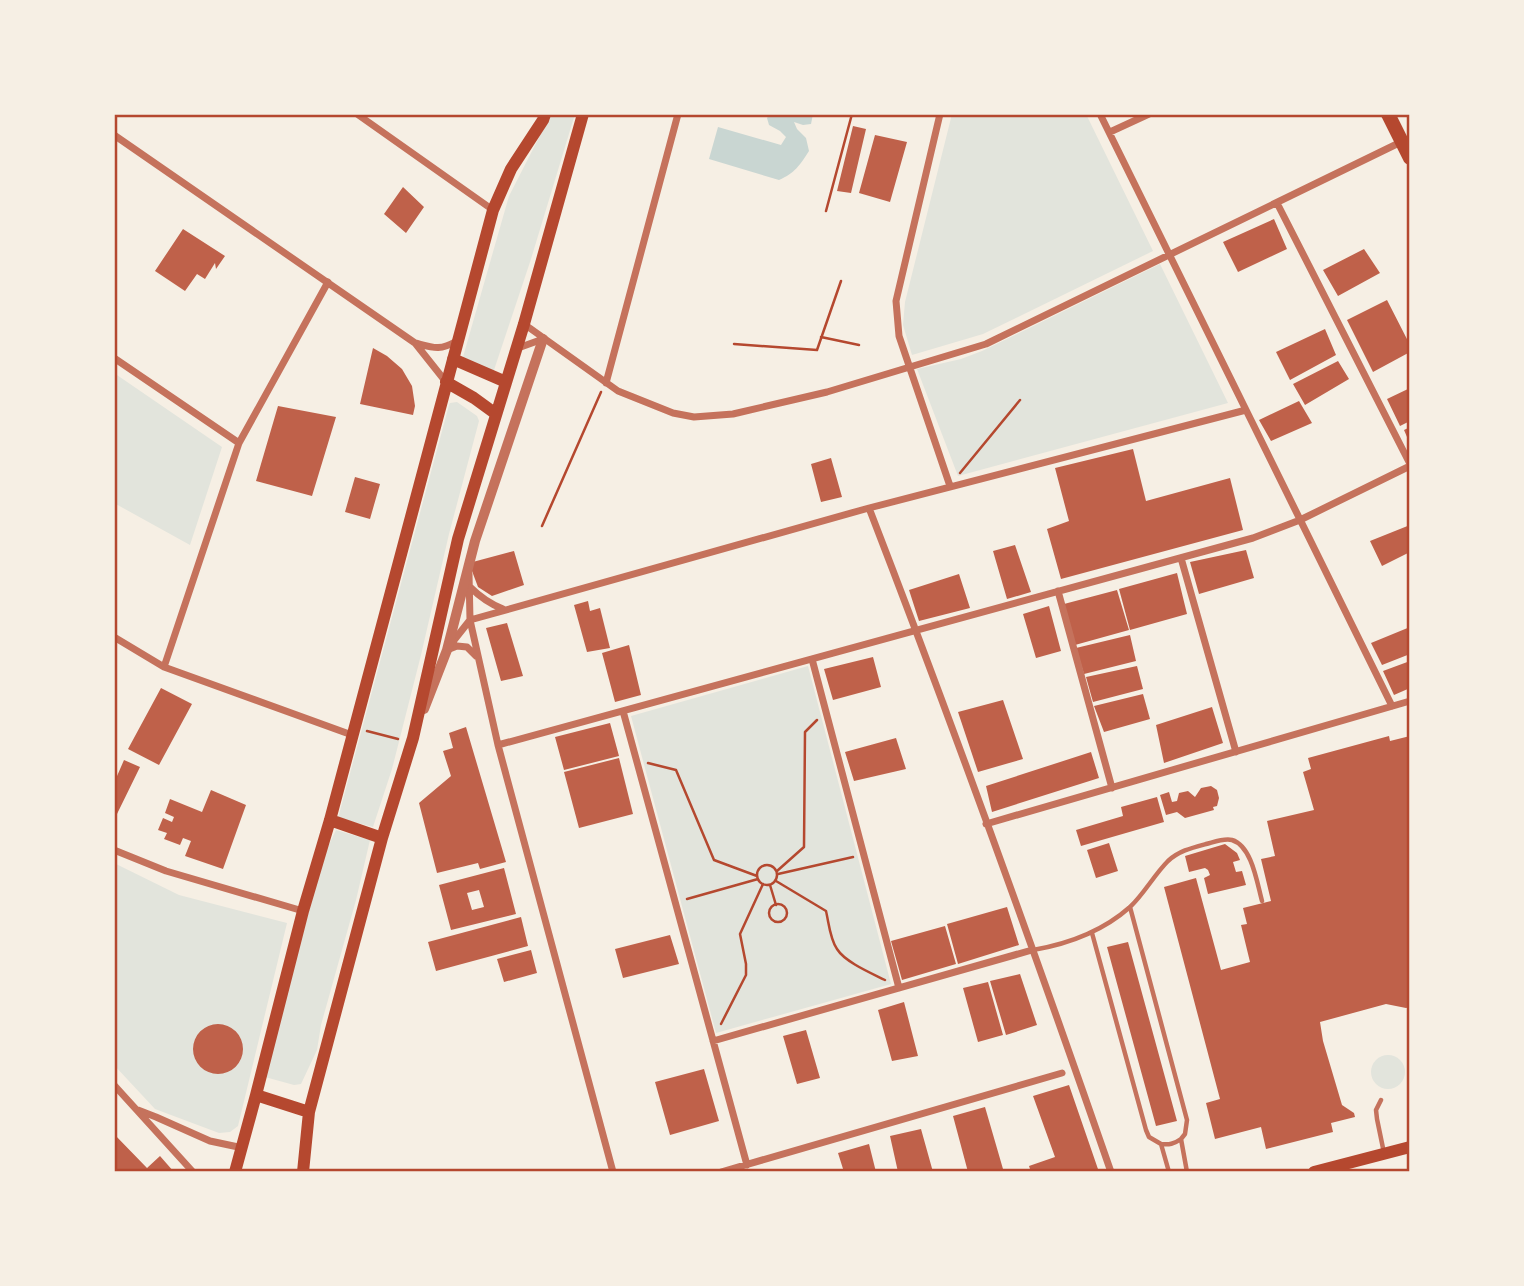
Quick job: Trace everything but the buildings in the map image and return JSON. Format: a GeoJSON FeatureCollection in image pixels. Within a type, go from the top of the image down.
{"type":"FeatureCollection","features":[{"type":"Feature","properties":{"kind":"main road"},"geometry":{"type":"LineString","coordinates":[[235,1172],[493,210],[511,169],[545,114]]}},
{"type":"Feature","properties":{"kind":"main road"},"geometry":{"type":"LineString","coordinates":[[303,1172],[309,1112],[382,838],[412,740],[458,539],[517,348],[583,114]]}},
{"type":"Feature","properties":{"kind":"main road"},"geometry":{"type":"LineString","coordinates":[[1388,114],[1410,158]]}},
{"type":"Feature","properties":{"kind":"main road"},"geometry":{"type":"LineString","coordinates":[[453,359],[506,382]]}},
{"type":"Feature","properties":{"kind":"main road"},"geometry":{"type":"LineString","coordinates":[[446,382],[496,414]]}},
{"type":"Feature","properties":{"kind":"main road"},"geometry":{"type":"LineString","coordinates":[[330,820],[382,838]]}},
{"type":"Feature","properties":{"kind":"main road"},"geometry":{"type":"LineString","coordinates":[[256,1095],[309,1112]]}},
{"type":"Feature","properties":{"kind":"main road"},"geometry":{"type":"LineString","coordinates":[[1314,1172],[1410,1147]]}},
{"type":"Feature","properties":{"kind":"street"},"geometry":{"type":"LineString","coordinates":[[357,114],[493,210]]}},
{"type":"Feature","properties":{"kind":"street"},"geometry":{"type":"LineString","coordinates":[[606,383],[678,114]]}},
{"type":"Feature","properties":{"kind":"street"},"geometry":{"type":"LineString","coordinates":[[940,114],[897,301],[899,336],[950,486]]}},
{"type":"Feature","properties":{"kind":"street"},"geometry":{"type":"LineString","coordinates":[[1100,114],[1392,706]]}},
{"type":"Feature","properties":{"kind":"street"},"geometry":{"type":"LineString","coordinates":[[1110,132],[1149,114]]}},
{"type":"Feature","properties":{"kind":"street"},"geometry":{"type":"LineString","coordinates":[[114,135],[415,343],[446,382]]}},
{"type":"Feature","properties":{"kind":"street"},"geometry":{"type":"LineString","coordinates":[[524,324],[618,391],[673,413],[694,416],[733,414],[827,392],[986,344],[1402,142]]}},
{"type":"Feature","properties":{"kind":"street"},"geometry":{"type":"LineString","coordinates":[[498,745],[1253,538],[1300,520],[1410,465],[1277,203]]}},
{"type":"Feature","properties":{"kind":"street"},"geometry":{"type":"LineString","coordinates":[[163,667],[239,443],[328,282]]}},
{"type":"Feature","properties":{"kind":"street"},"geometry":{"type":"LineString","coordinates":[[517,348],[543,339]]}},
{"type":"Feature","properties":{"kind":"street"},"geometry":{"type":"LineString","coordinates":[[412,740],[447,650],[469,563],[543,339]]}},
{"type":"Feature","properties":{"kind":"street"},"geometry":{"type":"LineString","coordinates":[[415,343],[444,348],[458,341]]}},
{"type":"Feature","properties":{"kind":"street"},"geometry":{"type":"LineString","coordinates":[[114,358],[239,443]]}},
{"type":"Feature","properties":{"kind":"street"},"geometry":{"type":"LineString","coordinates":[[447,650],[470,620],[504,609],[950,486],[1247,410]]}},
{"type":"Feature","properties":{"kind":"street"},"geometry":{"type":"LineString","coordinates":[[869,508],[916,630],[1111,1172]]}},
{"type":"Feature","properties":{"kind":"street"},"geometry":{"type":"LineString","coordinates":[[1181,558],[1236,752]]}},
{"type":"Feature","properties":{"kind":"street"},"geometry":{"type":"LineString","coordinates":[[469,563],[470,620],[498,745],[613,1172]]}},
{"type":"Feature","properties":{"kind":"street"},"geometry":{"type":"LineString","coordinates":[[469,587],[491,604],[504,609]]}},
{"type":"Feature","properties":{"kind":"street"},"geometry":{"type":"LineString","coordinates":[[1058,591],[1112,788]]}},
{"type":"Feature","properties":{"kind":"street"},"geometry":{"type":"LineString","coordinates":[[114,637],[163,667],[353,731]]}},
{"type":"Feature","properties":{"kind":"street"},"geometry":{"type":"LineString","coordinates":[[447,650],[457,646],[467,647],[478,659]]}},
{"type":"Feature","properties":{"kind":"street"},"geometry":{"type":"LineString","coordinates":[[812,659],[899,988]]}},
{"type":"Feature","properties":{"kind":"street"},"geometry":{"type":"LineString","coordinates":[[986,824],[1410,701]]}},
{"type":"Feature","properties":{"kind":"street"},"geometry":{"type":"LineString","coordinates":[[623,711],[747,1165]]}},
{"type":"Feature","properties":{"kind":"street"},"geometry":{"type":"LineString","coordinates":[[114,850],[166,871],[303,911]]}},
{"type":"Feature","properties":{"kind":"street"},"geometry":{"type":"LineString","coordinates":[[713,1041],[1032,950]]}},
{"type":"Feature","properties":{"kind":"street"},"geometry":{"type":"LineString","coordinates":[[721,1172],[1062,1073]]}},
{"type":"Feature","properties":{"kind":"street"},"geometry":{"type":"LineString","coordinates":[[114,1085],[193,1172]]}},
{"type":"Feature","properties":{"kind":"street"},"geometry":{"type":"LineString","coordinates":[[137,1110],[210,1141],[243,1148]]}},
{"type":"Feature","properties":{"kind":"lane"},"geometry":{"type":"LineString","coordinates":[[1032,950],[1092,933],[1130,907],[1175,854],[1224,840],[1234,841],[1244,847],[1262,901]]}},
{"type":"Feature","properties":{"kind":"lane"},"geometry":{"type":"LineString","coordinates":[[1092,933],[1146,1130],[1155,1142],[1168,1145],[1175,1143],[1185,1133],[1187,1120],[1130,907]]}},
{"type":"Feature","properties":{"kind":"lane"},"geometry":{"type":"LineString","coordinates":[[1381,1100],[1376,1111],[1384,1154]]}},
{"type":"Feature","properties":{"kind":"lane"},"geometry":{"type":"LineString","coordinates":[[1181,1139],[1187,1172]]}},
{"type":"Feature","properties":{"kind":"lane"},"geometry":{"type":"LineString","coordinates":[[1161,1144],[1169,1172]]}},
{"type":"Feature","properties":{"kind":"path"},"geometry":{"type":"LineString","coordinates":[[826,211],[852,114]]}},
{"type":"Feature","properties":{"kind":"path"},"geometry":{"type":"LineString","coordinates":[[734,344],[817,350],[841,281]]}},
{"type":"Feature","properties":{"kind":"path"},"geometry":{"type":"LineString","coordinates":[[821,337],[859,345]]}},
{"type":"Feature","properties":{"kind":"path"},"geometry":{"type":"LineString","coordinates":[[542,526],[606,383]]}},
{"type":"Feature","properties":{"kind":"path"},"geometry":{"type":"LineString","coordinates":[[950,486],[1020,400]]}},
{"type":"Feature","properties":{"kind":"path"},"geometry":{"type":"LineString","coordinates":[[777,873],[804,847],[804,732],[818,719]]}},
{"type":"Feature","properties":{"kind":"path"},"geometry":{"type":"LineString","coordinates":[[353,731],[412,740]]}},
{"type":"Feature","properties":{"kind":"path"},"geometry":{"type":"LineString","coordinates":[[645,762],[676,770],[714,860],[757,877],[763,884],[770,885],[776,881],[777,873],[773,866],[766,865],[760,867],[757,877]]}},
{"type":"Feature","properties":{"kind":"path"},"geometry":{"type":"LineString","coordinates":[[777,873],[855,857]]}},
{"type":"Feature","properties":{"kind":"path"},"geometry":{"type":"LineString","coordinates":[[683,901],[757,877]]}},
{"type":"Feature","properties":{"kind":"path"},"geometry":{"type":"LineString","coordinates":[[776,881],[826,911],[832,940],[838,952],[887,982]]}},
{"type":"Feature","properties":{"kind":"path"},"geometry":{"type":"LineString","coordinates":[[715,1017],[718,1030],[746,975],[740,934],[763,884]]}},
{"type":"Feature","properties":{"kind":"path"},"geometry":{"type":"LineString","coordinates":[[770,885],[776,905]]}},
{"type":"Feature","properties":{"kind":"path"},"geometry":{"type":"LineString","coordinates":[[776,905],[782,905],[786,910],[786,916],[780,922],[772,920],[769,915],[771,907],[776,905]]}},
{"type":"Feature","properties":{"kind":"path"},"geometry":{"type":"LineString","coordinates":[[884,969],[887,982]]}},
{"type":"Feature","properties":{"kind":"path"},"geometry":{"type":"LineString","coordinates":[[874,985],[887,982]]}},
{"type":"Feature","properties":{"kind":"shaded area"},"geometry":{"type":"Polygon","coordinates":[[[551,114],[575,114],[493,373],[463,357],[509,196],[551,114]]]}},
{"type":"Feature","properties":{"kind":"shaded area"},"geometry":{"type":"Polygon","coordinates":[[[770,114],[813,114],[811,124],[794,122],[806,138],[809,151],[789,174],[779,180],[709,159],[718,127],[781,145],[786,137],[769,125],[767,118],[770,114]]]}},
{"type":"Feature","properties":{"kind":"shaded area"},"geometry":{"type":"Polygon","coordinates":[[[952,114],[1086,114],[1153,251],[983,334],[912,355],[903,325],[905,302],[952,114]]]}},
{"type":"Feature","properties":{"kind":"shaded area"},"geometry":{"type":"Polygon","coordinates":[[[1160,264],[1228,403],[958,476],[917,369],[961,359],[982,351],[1160,264]]]}},
{"type":"Feature","properties":{"kind":"shaded area"},"geometry":{"type":"Polygon","coordinates":[[[114,373],[222,447],[190,545],[114,503],[114,373]]]}},
{"type":"Feature","properties":{"kind":"shaded area"},"geometry":{"type":"Polygon","coordinates":[[[457,402],[477,416],[479,421],[392,769],[373,827],[338,818],[449,405],[457,402]]]}},
{"type":"Feature","properties":{"kind":"shaded area"},"geometry":{"type":"Polygon","coordinates":[[[808,666],[891,984],[716,1033],[631,716],[808,666]]]}},
{"type":"Feature","properties":{"kind":"shaded area"},"geometry":{"type":"Polygon","coordinates":[[[336,830],[370,840],[321,1025],[317,1050],[301,1084],[294,1085],[265,1077],[323,857],[336,830]]]}},
{"type":"Feature","properties":{"kind":"shaded area"},"geometry":{"type":"Polygon","coordinates":[[[114,863],[179,895],[287,923],[238,1126],[230,1132],[219,1133],[155,1109],[114,1065],[114,863]]]}},
{"type":"Feature","properties":{"kind":"shaded area"},"geometry":{"type":"Polygon","coordinates":[[[1388,1055],[1400,1060],[1405,1072],[1400,1084],[1388,1089],[1376,1084],[1371,1072],[1376,1060],[1388,1055]]]}}]}
